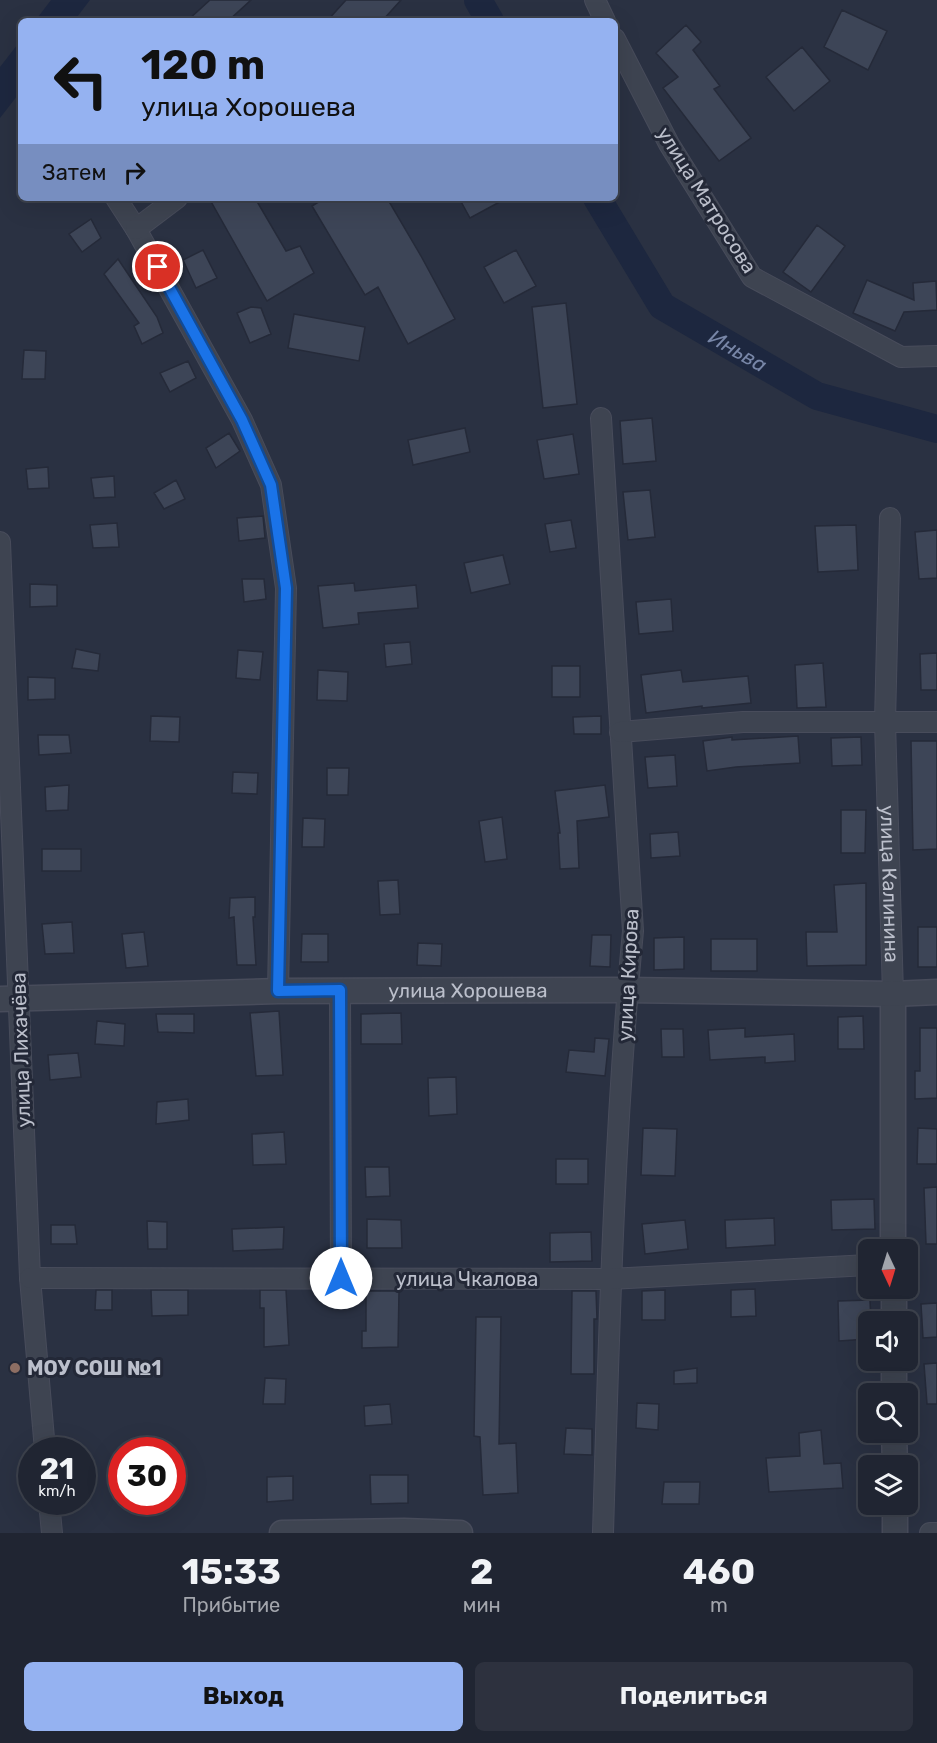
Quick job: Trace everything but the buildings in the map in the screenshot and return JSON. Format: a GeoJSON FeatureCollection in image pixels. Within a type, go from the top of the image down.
{"type":"FeatureCollection","features":[{"type":"Feature","properties":{"kind":"street"},"geometry":{"type":"LineString","coordinates":[[594,0],[603,18]]}},
{"type":"Feature","properties":{"kind":"street","name":"улица Матросова"},"geometry":{"type":"LineString","coordinates":[[618,45],[669,144],[752,278],[902,357],[937,356]]}},
{"type":"Feature","properties":{"kind":"street"},"geometry":{"type":"LineString","coordinates":[[118,201],[136,229],[242,420],[271,485],[286,588],[278,991]]}},
{"type":"Feature","properties":{"kind":"street"},"geometry":{"type":"LineString","coordinates":[[136,229],[173,201]]}},
{"type":"Feature","properties":{"kind":"street","name":"улица Кирова"},"geometry":{"type":"LineString","coordinates":[[601,418],[633,931],[627,990],[610,1279],[603,1533]]}},
{"type":"Feature","properties":{"kind":"street","name":"улица Калинина"},"geometry":{"type":"LineString","coordinates":[[890,518],[885,722],[893,994],[893,1239]]}},
{"type":"Feature","properties":{"kind":"street","name":"улица Лихачёва"},"geometry":{"type":"LineString","coordinates":[[0,542],[9,999],[44,1437]]}},
{"type":"Feature","properties":{"kind":"street"},"geometry":{"type":"LineString","coordinates":[[620,732],[743,722],[937,722]]}},
{"type":"Feature","properties":{"kind":"street"},"geometry":{"type":"LineString","coordinates":[[340,990],[341,1278]]}},
{"type":"Feature","properties":{"kind":"street","name":"улица Хорошева"},"geometry":{"type":"LineString","coordinates":[[9,999],[340,990],[627,990],[893,994],[937,992]]}},
{"type":"Feature","properties":{"kind":"street","name":"улица Чкалова"},"geometry":{"type":"LineString","coordinates":[[30,1278],[610,1279],[858,1266]]}},
{"type":"Feature","properties":{"kind":"street"},"geometry":{"type":"LineString","coordinates":[[50,1515],[52,1533]]}},
{"type":"Feature","properties":{"kind":"street"},"geometry":{"type":"LineString","coordinates":[[895,1515],[895,1533]]}},
{"type":"Feature","properties":{"kind":"street"},"geometry":{"type":"LineString","coordinates":[[282,1533],[404,1531],[460,1533]]}},
{"type":"Feature","properties":{"kind":"street"},"geometry":{"type":"LineString","coordinates":[[930,1533],[937,1533]]}},
{"type":"Feature","properties":{"kind":"water"},"geometry":{"type":"Polygon","coordinates":[[[51,0],[90,0],[76,18],[37,18],[51,0]]]}},
{"type":"Feature","properties":{"kind":"water"},"geometry":{"type":"Polygon","coordinates":[[[18,44],[18,95],[0,118],[0,67],[18,44]]]}},
{"type":"Feature","properties":{"kind":"waterway","name":"Иньва"},"geometry":{"type":"LineString","coordinates":[[478,0],[488,18]]}},
{"type":"Feature","properties":{"kind":"waterway","name":"Иньва"},"geometry":{"type":"LineString","coordinates":[[599,201],[662,306],[817,396],[937,429]]}},
{"type":"Feature","properties":{"kind":"place","name":"МОУ СОШ №1"},"geometry":{"type":"Point","coordinates":[15,1368]}},
{"type":"Feature","properties":{"kind":"route"},"geometry":{"type":"LineString","coordinates":[[158,267],[242,420],[271,485],[286,588],[278,991],[340,990],[341,1278]]}}]}
